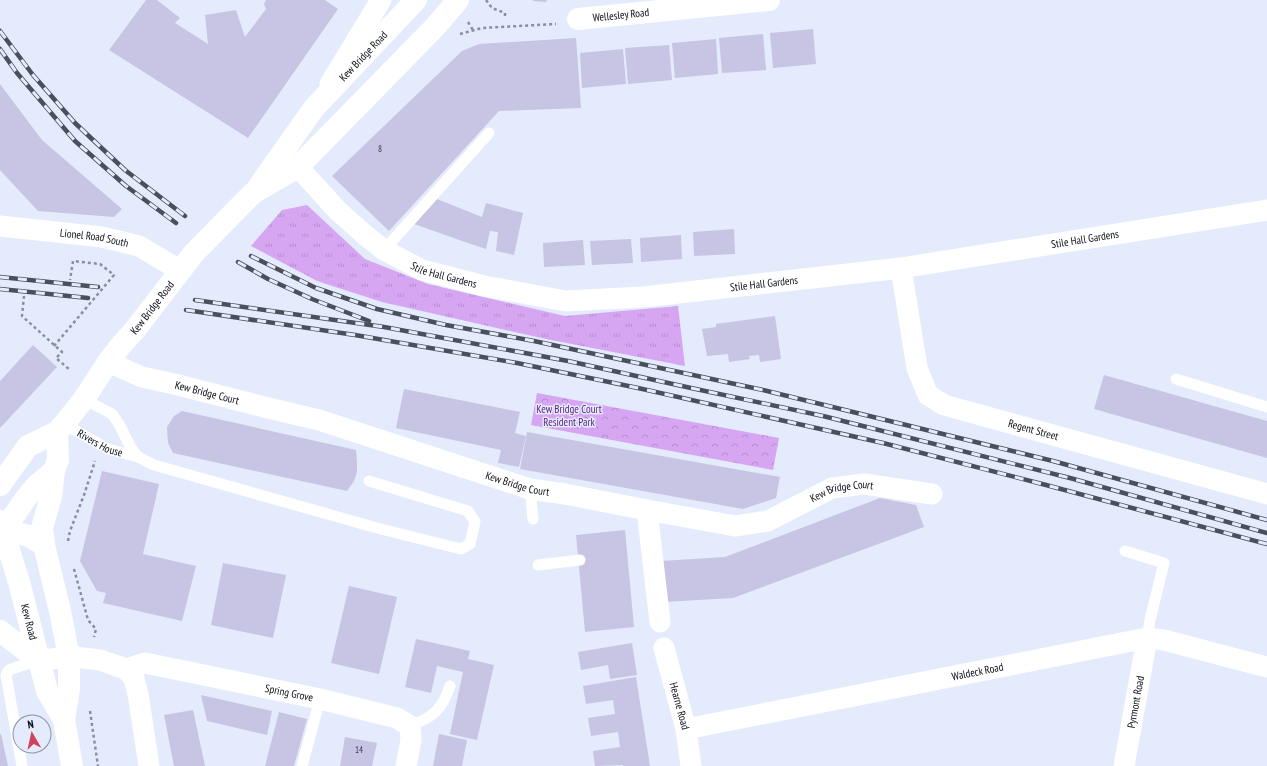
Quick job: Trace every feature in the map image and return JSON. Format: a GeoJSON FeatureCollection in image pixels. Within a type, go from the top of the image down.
{"type":"FeatureCollection","features":[{"type":"Feature","properties":{"kind":"main road","name":"Kew Bridge Road"},"geometry":{"type":"LineString","coordinates":[[0,485],[28,446],[61,428],[84,399],[108,362],[134,331],[194,253],[251,195],[314,108],[416,0]]}},
{"type":"Feature","properties":{"kind":"main road","name":"Kew Bridge Road"},"geometry":{"type":"LineString","coordinates":[[251,195],[305,174],[458,0]]}},
{"type":"Feature","properties":{"kind":"main road","name":"Wellesley Road"},"geometry":{"type":"LineString","coordinates":[[578,19],[635,6],[769,0]]}},
{"type":"Feature","properties":{"kind":"main road"},"geometry":{"type":"LineString","coordinates":[[44,545],[42,528],[52,496],[54,471],[58,460],[61,428]]}},
{"type":"Feature","properties":{"kind":"main road"},"geometry":{"type":"LineString","coordinates":[[44,545],[36,539],[1,529],[36,486],[54,471]]}},
{"type":"Feature","properties":{"kind":"main road","name":"Kew Road"},"geometry":{"type":"LineString","coordinates":[[1,529],[19,582],[47,691],[64,720]]}},
{"type":"Feature","properties":{"kind":"main road","name":"Kew Road"},"geometry":{"type":"LineString","coordinates":[[44,545],[60,611],[69,657],[69,689],[64,720],[72,766]]}},
{"type":"Feature","properties":{"kind":"main road"},"geometry":{"type":"LineString","coordinates":[[0,631],[38,660]]}},
{"type":"Feature","properties":{"kind":"street"},"geometry":{"type":"LineString","coordinates":[[314,108],[382,0]]}},
{"type":"Feature","properties":{"kind":"street","name":"Stile Hall Gardens"},"geometry":{"type":"LineString","coordinates":[[305,174],[338,210],[384,250],[422,270],[484,286],[566,301],[643,297],[901,268],[1267,210]]}},
{"type":"Feature","properties":{"kind":"street","name":"Lionel Road South"},"geometry":{"type":"LineString","coordinates":[[0,226],[102,237],[139,246],[152,255],[181,270]]}},
{"type":"Feature","properties":{"kind":"street","name":"Regent Street"},"geometry":{"type":"LineString","coordinates":[[901,268],[917,368],[928,395],[944,404],[1267,494]]}},
{"type":"Feature","properties":{"kind":"street","name":"Kew Bridge Court"},"geometry":{"type":"LineString","coordinates":[[108,362],[142,377],[319,420],[530,489],[565,494],[735,526],[768,521],[832,488],[864,484],[932,494]]}},
{"type":"Feature","properties":{"kind":"street"},"geometry":{"type":"LineString","coordinates":[[647,510],[660,622]]}},
{"type":"Feature","properties":{"kind":"street","name":"Waldeck Road"},"geometry":{"type":"LineString","coordinates":[[686,729],[1147,638],[1164,640],[1267,667]]}},
{"type":"Feature","properties":{"kind":"street","name":"Pyrmont Road"},"geometry":{"type":"LineString","coordinates":[[1124,766],[1147,638]]}},
{"type":"Feature","properties":{"kind":"street","name":"Hearne Road"},"geometry":{"type":"LineString","coordinates":[[664,648],[686,729],[691,766]]}},
{"type":"Feature","properties":{"kind":"street"},"geometry":{"type":"LineString","coordinates":[[38,660],[69,657],[91,658],[126,669],[134,679],[138,694],[148,766]]}},
{"type":"Feature","properties":{"kind":"street","name":"Spring Grove"},"geometry":{"type":"LineString","coordinates":[[126,669],[146,663],[320,699],[397,718],[410,726]]}},
{"type":"Feature","properties":{"kind":"street"},"geometry":{"type":"LineString","coordinates":[[406,766],[411,740],[410,726]]}},
{"type":"Feature","properties":{"kind":"lane"},"geometry":{"type":"LineString","coordinates":[[384,250],[489,133]]}},
{"type":"Feature","properties":{"kind":"lane"},"geometry":{"type":"LineString","coordinates":[[1176,379],[1267,407]]}},
{"type":"Feature","properties":{"kind":"lane","name":"Rivers House"},"geometry":{"type":"LineString","coordinates":[[84,399],[112,414],[119,424],[131,448],[138,457]]}},
{"type":"Feature","properties":{"kind":"lane","name":"Rivers House"},"geometry":{"type":"LineString","coordinates":[[61,428],[108,450],[138,457],[154,465],[384,530],[461,549],[470,544],[475,522],[468,511],[368,481]]}},
{"type":"Feature","properties":{"kind":"lane"},"geometry":{"type":"LineString","coordinates":[[530,489],[532,519]]}},
{"type":"Feature","properties":{"kind":"lane"},"geometry":{"type":"LineString","coordinates":[[1125,551],[1164,563],[1147,638]]}},
{"type":"Feature","properties":{"kind":"lane"},"geometry":{"type":"LineString","coordinates":[[538,565],[580,560]]}},
{"type":"Feature","properties":{"kind":"lane"},"geometry":{"type":"LineString","coordinates":[[22,766],[6,675],[9,670],[38,660]]}},
{"type":"Feature","properties":{"kind":"lane"},"geometry":{"type":"LineString","coordinates":[[410,726],[426,720],[437,711],[450,686]]}},
{"type":"Feature","properties":{"kind":"lane"},"geometry":{"type":"LineString","coordinates":[[302,766],[320,699]]}},
{"type":"Feature","properties":{"kind":"path"},"geometry":{"type":"LineString","coordinates":[[486,0],[492,8],[505,13],[505,16]]}},
{"type":"Feature","properties":{"kind":"path","name":"Wellesley Road"},"geometry":{"type":"LineString","coordinates":[[473,30],[505,26],[566,23],[578,19]]}},
{"type":"Feature","properties":{"kind":"path"},"geometry":{"type":"LineString","coordinates":[[54,346],[114,275],[100,264],[73,261],[70,280]]}},
{"type":"Feature","properties":{"kind":"path"},"geometry":{"type":"LineString","coordinates":[[24,296],[22,316],[62,352],[56,358],[70,370]]}},
{"type":"Feature","properties":{"kind":"path"},"geometry":{"type":"LineString","coordinates":[[76,570],[88,620],[96,630],[94,638]]}},
{"type":"Feature","properties":{"kind":"path"},"geometry":{"type":"LineString","coordinates":[[89,704],[98,766]]}},
{"type":"Feature","properties":{"kind":"green space"},"geometry":{"type":"Polygon","coordinates":[[[307,205],[365,259],[428,284],[565,316],[678,306],[685,366],[546,339],[382,302],[317,281],[251,246],[282,210],[307,205]]]}},
{"type":"Feature","properties":{"kind":"green space","name":"Kew Bridge Court Resident Park"},"geometry":{"type":"Polygon","coordinates":[[[537,393],[779,438],[773,470],[531,425],[537,393]]]}},
{"type":"Feature","properties":{"kind":"building"},"geometry":{"type":"Polygon","coordinates":[[[146,0],[157,0],[180,18],[175,23],[208,44],[205,15],[236,10],[245,37],[266,9],[264,4],[266,0],[325,0],[338,9],[248,138],[109,50],[146,0]]]}},
{"type":"Feature","properties":{"kind":"building"},"geometry":{"type":"Polygon","coordinates":[[[533,0],[547,0],[546,2],[533,0]]]}},
{"type":"Feature","properties":{"kind":"building"},"geometry":{"type":"Polygon","coordinates":[[[813,29],[816,64],[773,68],[770,33],[813,29]]]}},
{"type":"Feature","properties":{"kind":"building"},"geometry":{"type":"Polygon","coordinates":[[[763,34],[766,70],[722,73],[719,38],[763,34]]]}},
{"type":"Feature","properties":{"kind":"building"},"geometry":{"type":"Polygon","coordinates":[[[576,38],[581,108],[499,111],[389,231],[332,176],[462,51],[479,44],[576,38]]]}},
{"type":"Feature","properties":{"kind":"building"},"geometry":{"type":"Polygon","coordinates":[[[716,39],[718,74],[675,78],[672,43],[716,39]]]}},
{"type":"Feature","properties":{"kind":"building"},"geometry":{"type":"Polygon","coordinates":[[[669,45],[672,80],[628,84],[625,48],[669,45]]]}},
{"type":"Feature","properties":{"kind":"building"},"geometry":{"type":"Polygon","coordinates":[[[623,49],[626,84],[582,88],[580,53],[623,49]]]}},
{"type":"Feature","properties":{"kind":"building"},"geometry":{"type":"Polygon","coordinates":[[[0,84],[42,140],[122,209],[114,217],[38,211],[0,170],[0,84]]]}},
{"type":"Feature","properties":{"kind":"building"},"geometry":{"type":"Polygon","coordinates":[[[437,199],[482,217],[486,203],[523,213],[514,255],[496,251],[498,232],[490,231],[486,249],[414,224],[437,199]]]}},
{"type":"Feature","properties":{"kind":"building"},"geometry":{"type":"Polygon","coordinates":[[[734,229],[735,254],[694,256],[693,232],[734,229]]]}},
{"type":"Feature","properties":{"kind":"building"},"geometry":{"type":"Polygon","coordinates":[[[681,235],[682,259],[641,262],[640,238],[681,235]]]}},
{"type":"Feature","properties":{"kind":"building"},"geometry":{"type":"Polygon","coordinates":[[[631,239],[633,263],[592,265],[590,241],[631,239]]]}},
{"type":"Feature","properties":{"kind":"building"},"geometry":{"type":"Polygon","coordinates":[[[583,240],[585,265],[544,267],[543,243],[583,240]]]}},
{"type":"Feature","properties":{"kind":"building"},"geometry":{"type":"Polygon","coordinates":[[[775,316],[781,359],[760,362],[759,355],[749,356],[750,359],[729,362],[728,354],[707,356],[702,329],[716,327],[716,324],[775,316]]]}},
{"type":"Feature","properties":{"kind":"building"},"geometry":{"type":"Polygon","coordinates":[[[33,345],[57,367],[0,428],[0,381],[33,345]]]}},
{"type":"Feature","properties":{"kind":"building"},"geometry":{"type":"Polygon","coordinates":[[[1104,375],[1267,421],[1267,458],[1094,409],[1104,375]]]}},
{"type":"Feature","properties":{"kind":"building"},"geometry":{"type":"Polygon","coordinates":[[[404,389],[520,412],[515,433],[526,436],[519,467],[498,463],[501,450],[396,428],[404,389]]]}},
{"type":"Feature","properties":{"kind":"building"},"geometry":{"type":"Polygon","coordinates":[[[182,411],[356,450],[357,472],[354,481],[347,491],[173,453],[168,443],[167,427],[174,416],[182,411]]]}},
{"type":"Feature","properties":{"kind":"building"},"geometry":{"type":"Polygon","coordinates":[[[527,432],[780,477],[776,498],[743,509],[520,469],[527,432]]]}},
{"type":"Feature","properties":{"kind":"building"},"geometry":{"type":"Polygon","coordinates":[[[102,471],[159,484],[143,554],[196,566],[182,621],[103,603],[106,593],[97,591],[80,561],[102,471]]]}},
{"type":"Feature","properties":{"kind":"building"},"geometry":{"type":"Polygon","coordinates":[[[880,498],[916,505],[924,527],[733,598],[664,602],[661,561],[725,557],[880,498]]]}},
{"type":"Feature","properties":{"kind":"building"},"geometry":{"type":"Polygon","coordinates":[[[625,530],[634,627],[585,632],[576,535],[625,530]]]}},
{"type":"Feature","properties":{"kind":"building"},"geometry":{"type":"Polygon","coordinates":[[[223,563],[286,575],[273,638],[211,625],[223,563]]]}},
{"type":"Feature","properties":{"kind":"building"},"geometry":{"type":"Polygon","coordinates":[[[349,586],[397,597],[379,674],[331,663],[349,586]]]}},
{"type":"Feature","properties":{"kind":"building"},"geometry":{"type":"Polygon","coordinates":[[[416,639],[470,651],[468,659],[494,665],[477,740],[450,734],[463,672],[437,666],[431,693],[405,687],[416,639]]]}},
{"type":"Feature","properties":{"kind":"building"},"geometry":{"type":"Polygon","coordinates":[[[632,643],[637,675],[610,679],[608,665],[581,670],[578,652],[632,643]]]}},
{"type":"Feature","properties":{"kind":"building"},"geometry":{"type":"Polygon","coordinates":[[[636,677],[650,766],[595,766],[593,751],[620,747],[618,732],[591,736],[588,718],[615,714],[613,700],[586,704],[583,686],[636,677]]]}},
{"type":"Feature","properties":{"kind":"building"},"geometry":{"type":"Polygon","coordinates":[[[201,695],[272,711],[267,735],[207,721],[201,695]]]}},
{"type":"Feature","properties":{"kind":"building"},"geometry":{"type":"Polygon","coordinates":[[[193,710],[205,766],[174,766],[164,715],[193,710]]]}},
{"type":"Feature","properties":{"kind":"building"},"geometry":{"type":"Polygon","coordinates":[[[279,712],[307,719],[294,766],[265,766],[279,712]]]}},
{"type":"Feature","properties":{"kind":"building"},"geometry":{"type":"Polygon","coordinates":[[[1,734],[8,766],[0,766],[1,734]]]}},
{"type":"Feature","properties":{"kind":"building"},"geometry":{"type":"Polygon","coordinates":[[[439,734],[467,740],[462,766],[433,766],[439,734]]]}},
{"type":"Feature","properties":{"kind":"building"},"geometry":{"type":"Polygon","coordinates":[[[345,737],[377,743],[372,766],[340,766],[345,737]]]}},
{"type":"Feature","properties":{"kind":"railway"},"geometry":{"type":"LineString","coordinates":[[0,31],[33,75],[75,123],[125,170],[185,216]]}},
{"type":"Feature","properties":{"kind":"railway"},"geometry":{"type":"LineString","coordinates":[[0,49],[17,73],[75,141],[126,186],[176,223]]}},
{"type":"Feature","properties":{"kind":"railway"},"geometry":{"type":"LineString","coordinates":[[251,256],[316,288],[377,309],[446,325],[534,341],[763,390],[1053,461],[1267,520]]}},
{"type":"Feature","properties":{"kind":"railway"},"geometry":{"type":"LineString","coordinates":[[238,262],[268,279],[312,299],[369,321]]}},
{"type":"Feature","properties":{"kind":"railway"},"geometry":{"type":"LineString","coordinates":[[0,277],[98,287]]}},
{"type":"Feature","properties":{"kind":"railway"},"geometry":{"type":"LineString","coordinates":[[0,289],[88,298]]}},
{"type":"Feature","properties":{"kind":"railway"},"geometry":{"type":"LineString","coordinates":[[195,300],[384,327],[568,361],[823,416],[1070,478],[1267,533]]}},
{"type":"Feature","properties":{"kind":"railway"},"geometry":{"type":"LineString","coordinates":[[186,310],[355,335],[517,363],[638,388],[883,443],[1267,544]]}}]}
